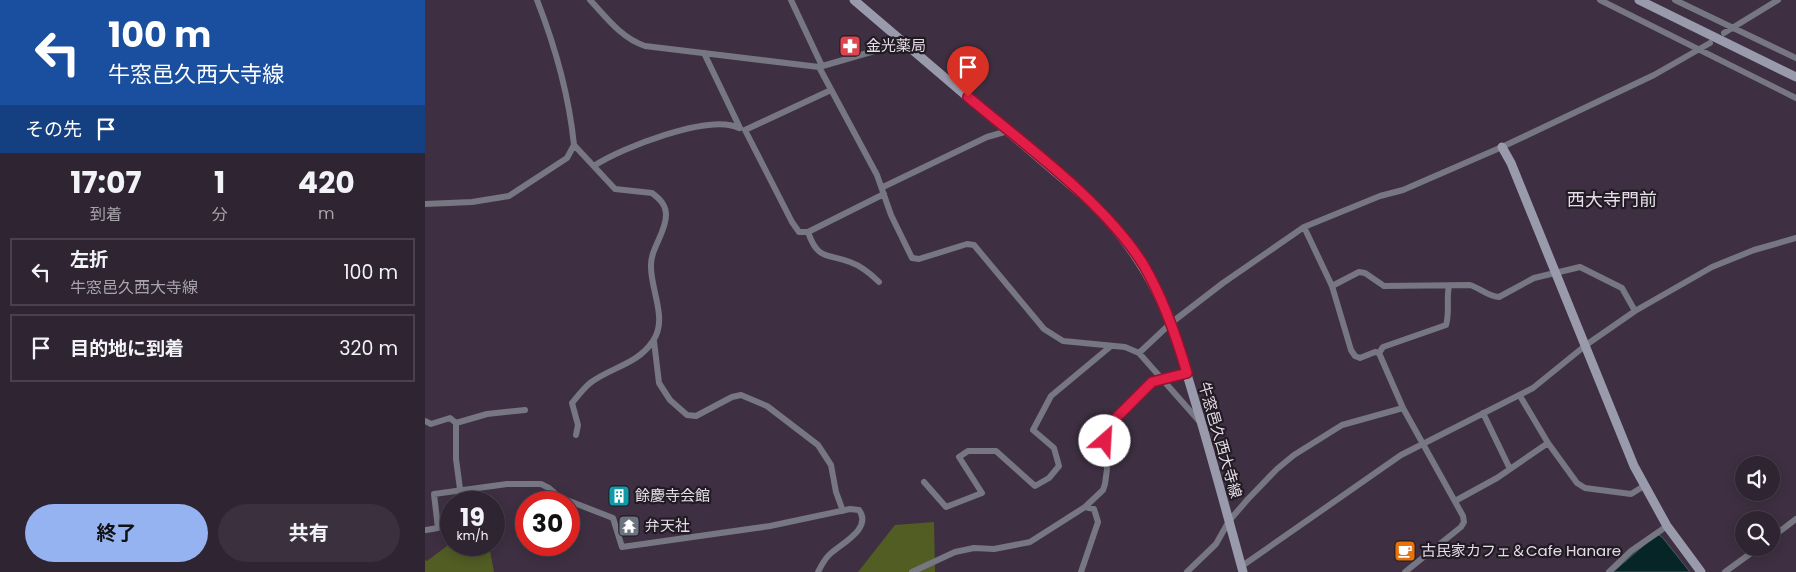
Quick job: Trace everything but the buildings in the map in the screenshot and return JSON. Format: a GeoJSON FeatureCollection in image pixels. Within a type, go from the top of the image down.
{"type":"FeatureCollection","features":[{"type":"Feature","properties":{"kind":"main road","name":"牛窓邑久西大寺線"},"geometry":{"type":"LineString","coordinates":[[855,0],[1087,199],[1117,230],[1143,264],[1171,322],[1243,569]]}},
{"type":"Feature","properties":{"kind":"main road"},"geometry":{"type":"LineString","coordinates":[[1639,0],[1796,77]]}},
{"type":"Feature","properties":{"kind":"main road"},"geometry":{"type":"LineString","coordinates":[[1502,147],[1556,272],[1644,486],[1667,526],[1701,572]]}},
{"type":"Feature","properties":{"kind":"street"},"geometry":{"type":"LineString","coordinates":[[537,0],[561,75],[574,145],[615,189],[630,192],[646,191],[659,199],[664,207],[665,223],[651,259],[651,278],[659,316],[654,341],[659,383],[670,400],[687,415],[696,416],[732,397],[741,395],[767,406],[818,445],[831,465],[836,492],[843,511]]}},
{"type":"Feature","properties":{"kind":"street"},"geometry":{"type":"LineString","coordinates":[[590,0],[621,33],[633,42],[645,46],[821,66],[892,46],[902,40]]}},
{"type":"Feature","properties":{"kind":"street"},"geometry":{"type":"LineString","coordinates":[[791,0],[831,90],[883,191],[912,258],[919,259],[967,244],[974,245],[1044,329],[1069,342],[1125,347],[1139,353],[1202,425]]}},
{"type":"Feature","properties":{"kind":"street"},"geometry":{"type":"LineString","coordinates":[[1600,0],[1796,98]]}},
{"type":"Feature","properties":{"kind":"street"},"geometry":{"type":"LineString","coordinates":[[1675,0],[1796,58]]}},
{"type":"Feature","properties":{"kind":"street"},"geometry":{"type":"LineString","coordinates":[[1724,33],[1778,0]]}},
{"type":"Feature","properties":{"kind":"street"},"geometry":{"type":"LineString","coordinates":[[1139,353],[1171,322],[1231,277],[1304,227],[1379,196],[1403,190],[1502,147],[1653,75],[1709,43]]}},
{"type":"Feature","properties":{"kind":"street"},"geometry":{"type":"LineString","coordinates":[[704,53],[742,129],[799,232],[808,232],[987,138],[1008,131]]}},
{"type":"Feature","properties":{"kind":"street"},"geometry":{"type":"LineString","coordinates":[[594,166],[617,152],[685,130],[727,124],[742,129],[831,90]]}},
{"type":"Feature","properties":{"kind":"street"},"geometry":{"type":"LineString","coordinates":[[425,204],[472,202],[509,196],[556,167],[567,158],[574,145]]}},
{"type":"Feature","properties":{"kind":"street"},"geometry":{"type":"LineString","coordinates":[[1304,227],[1331,286],[1346,339],[1355,356],[1360,358],[1375,352],[1379,353]]}},
{"type":"Feature","properties":{"kind":"street"},"geometry":{"type":"LineString","coordinates":[[808,232],[813,247],[826,256],[850,262],[869,272],[879,282]]}},
{"type":"Feature","properties":{"kind":"street"},"geometry":{"type":"LineString","coordinates":[[1243,569],[1401,455],[1520,396],[1549,377],[1586,345],[1635,311],[1712,267],[1754,250],[1796,238]]}},
{"type":"Feature","properties":{"kind":"street"},"geometry":{"type":"LineString","coordinates":[[1331,286],[1359,272],[1365,273],[1385,286],[1470,285],[1479,288],[1493,297],[1499,297],[1534,278],[1580,267],[1610,280],[1622,288],[1635,311]]}},
{"type":"Feature","properties":{"kind":"street"},"geometry":{"type":"LineString","coordinates":[[1379,353],[1383,348],[1446,325],[1449,314],[1446,301],[1449,286]]}},
{"type":"Feature","properties":{"kind":"street"},"geometry":{"type":"LineString","coordinates":[[576,435],[579,425],[571,403],[590,383],[636,360],[654,341]]}},
{"type":"Feature","properties":{"kind":"street"},"geometry":{"type":"LineString","coordinates":[[924,482],[946,507],[982,492],[959,457],[968,451],[995,451],[1035,486],[1049,478],[1059,466],[1054,448],[1033,430],[1051,396],[1111,346]]}},
{"type":"Feature","properties":{"kind":"street"},"geometry":{"type":"LineString","coordinates":[[1379,353],[1403,408],[1424,442],[1463,516],[1464,522],[1461,527],[1405,572]]}},
{"type":"Feature","properties":{"kind":"street"},"geometry":{"type":"LineString","coordinates":[[912,572],[955,552],[974,548],[994,549],[1030,542],[1085,508],[1103,490],[1105,484],[1107,470],[1105,441],[1107,430],[1152,382],[1187,373]]}},
{"type":"Feature","properties":{"kind":"street"},"geometry":{"type":"LineString","coordinates":[[1520,396],[1548,443],[1577,483],[1585,488],[1631,494],[1644,486]]}},
{"type":"Feature","properties":{"kind":"street"},"geometry":{"type":"LineString","coordinates":[[1187,572],[1216,544],[1229,521],[1277,469],[1314,441],[1342,425],[1403,408]]}},
{"type":"Feature","properties":{"kind":"street"},"geometry":{"type":"LineString","coordinates":[[456,423],[487,414],[525,410]]}},
{"type":"Feature","properties":{"kind":"street"},"geometry":{"type":"LineString","coordinates":[[1483,414],[1510,469]]}},
{"type":"Feature","properties":{"kind":"street"},"geometry":{"type":"LineString","coordinates":[[425,421],[431,424],[449,418],[456,423]]}},
{"type":"Feature","properties":{"kind":"street"},"geometry":{"type":"LineString","coordinates":[[456,423],[456,459],[460,489]]}},
{"type":"Feature","properties":{"kind":"street"},"geometry":{"type":"LineString","coordinates":[[1455,501],[1510,469],[1548,443]]}},
{"type":"Feature","properties":{"kind":"street"},"geometry":{"type":"LineString","coordinates":[[425,496],[460,489],[507,484],[541,484],[575,504],[613,518],[622,547],[770,526],[843,511],[859,510],[862,524],[848,540],[828,556],[818,572]]}},
{"type":"Feature","properties":{"kind":"street"},"geometry":{"type":"LineString","coordinates":[[426,530],[438,528],[434,494]]}},
{"type":"Feature","properties":{"kind":"street"},"geometry":{"type":"LineString","coordinates":[[1081,572],[1098,518],[1094,510],[1085,508]]}},
{"type":"Feature","properties":{"kind":"street"},"geometry":{"type":"LineString","coordinates":[[1780,531],[1796,519]]}},
{"type":"Feature","properties":{"kind":"street"},"geometry":{"type":"LineString","coordinates":[[1609,572],[1631,551],[1667,526]]}},
{"type":"Feature","properties":{"kind":"street"},"geometry":{"type":"LineString","coordinates":[[1725,572],[1747,556]]}},
{"type":"Feature","properties":{"kind":"green space"},"geometry":{"type":"Polygon","coordinates":[[[934,522],[935,572],[858,572],[895,525],[934,522]]]}},
{"type":"Feature","properties":{"kind":"green space"},"geometry":{"type":"Polygon","coordinates":[[[440,551],[440,556],[491,556],[494,572],[425,572],[425,560],[427,561],[440,551]]]}},
{"type":"Feature","properties":{"kind":"shaded area"},"geometry":{"type":"Polygon","coordinates":[[[1657,534],[1662,537],[1690,572],[1613,572],[1657,534]]]}},
{"type":"Feature","properties":{"kind":"place","name":"金光薬局"},"geometry":{"type":"Point","coordinates":[850,46]}},
{"type":"Feature","properties":{"kind":"place","name":"餘慶寺会館"},"geometry":{"type":"Point","coordinates":[619,496]}},
{"type":"Feature","properties":{"kind":"place","name":"弁天社"},"geometry":{"type":"Point","coordinates":[629,526]}},
{"type":"Feature","properties":{"kind":"place","name":"古民家カフェ＆Cafe Hanare"},"geometry":{"type":"Point","coordinates":[1405,551]}},
{"type":"Feature","properties":{"kind":"district","name":"西大寺門前"},"geometry":{"type":"Point","coordinates":[1612,200]}},
{"type":"Feature","properties":{"kind":"route"},"geometry":{"type":"LineString","coordinates":[[968,97],[1103,214],[1143,264],[1171,322],[1187,373],[1152,382],[1115,419],[1107,430],[1105,441]]}}]}
